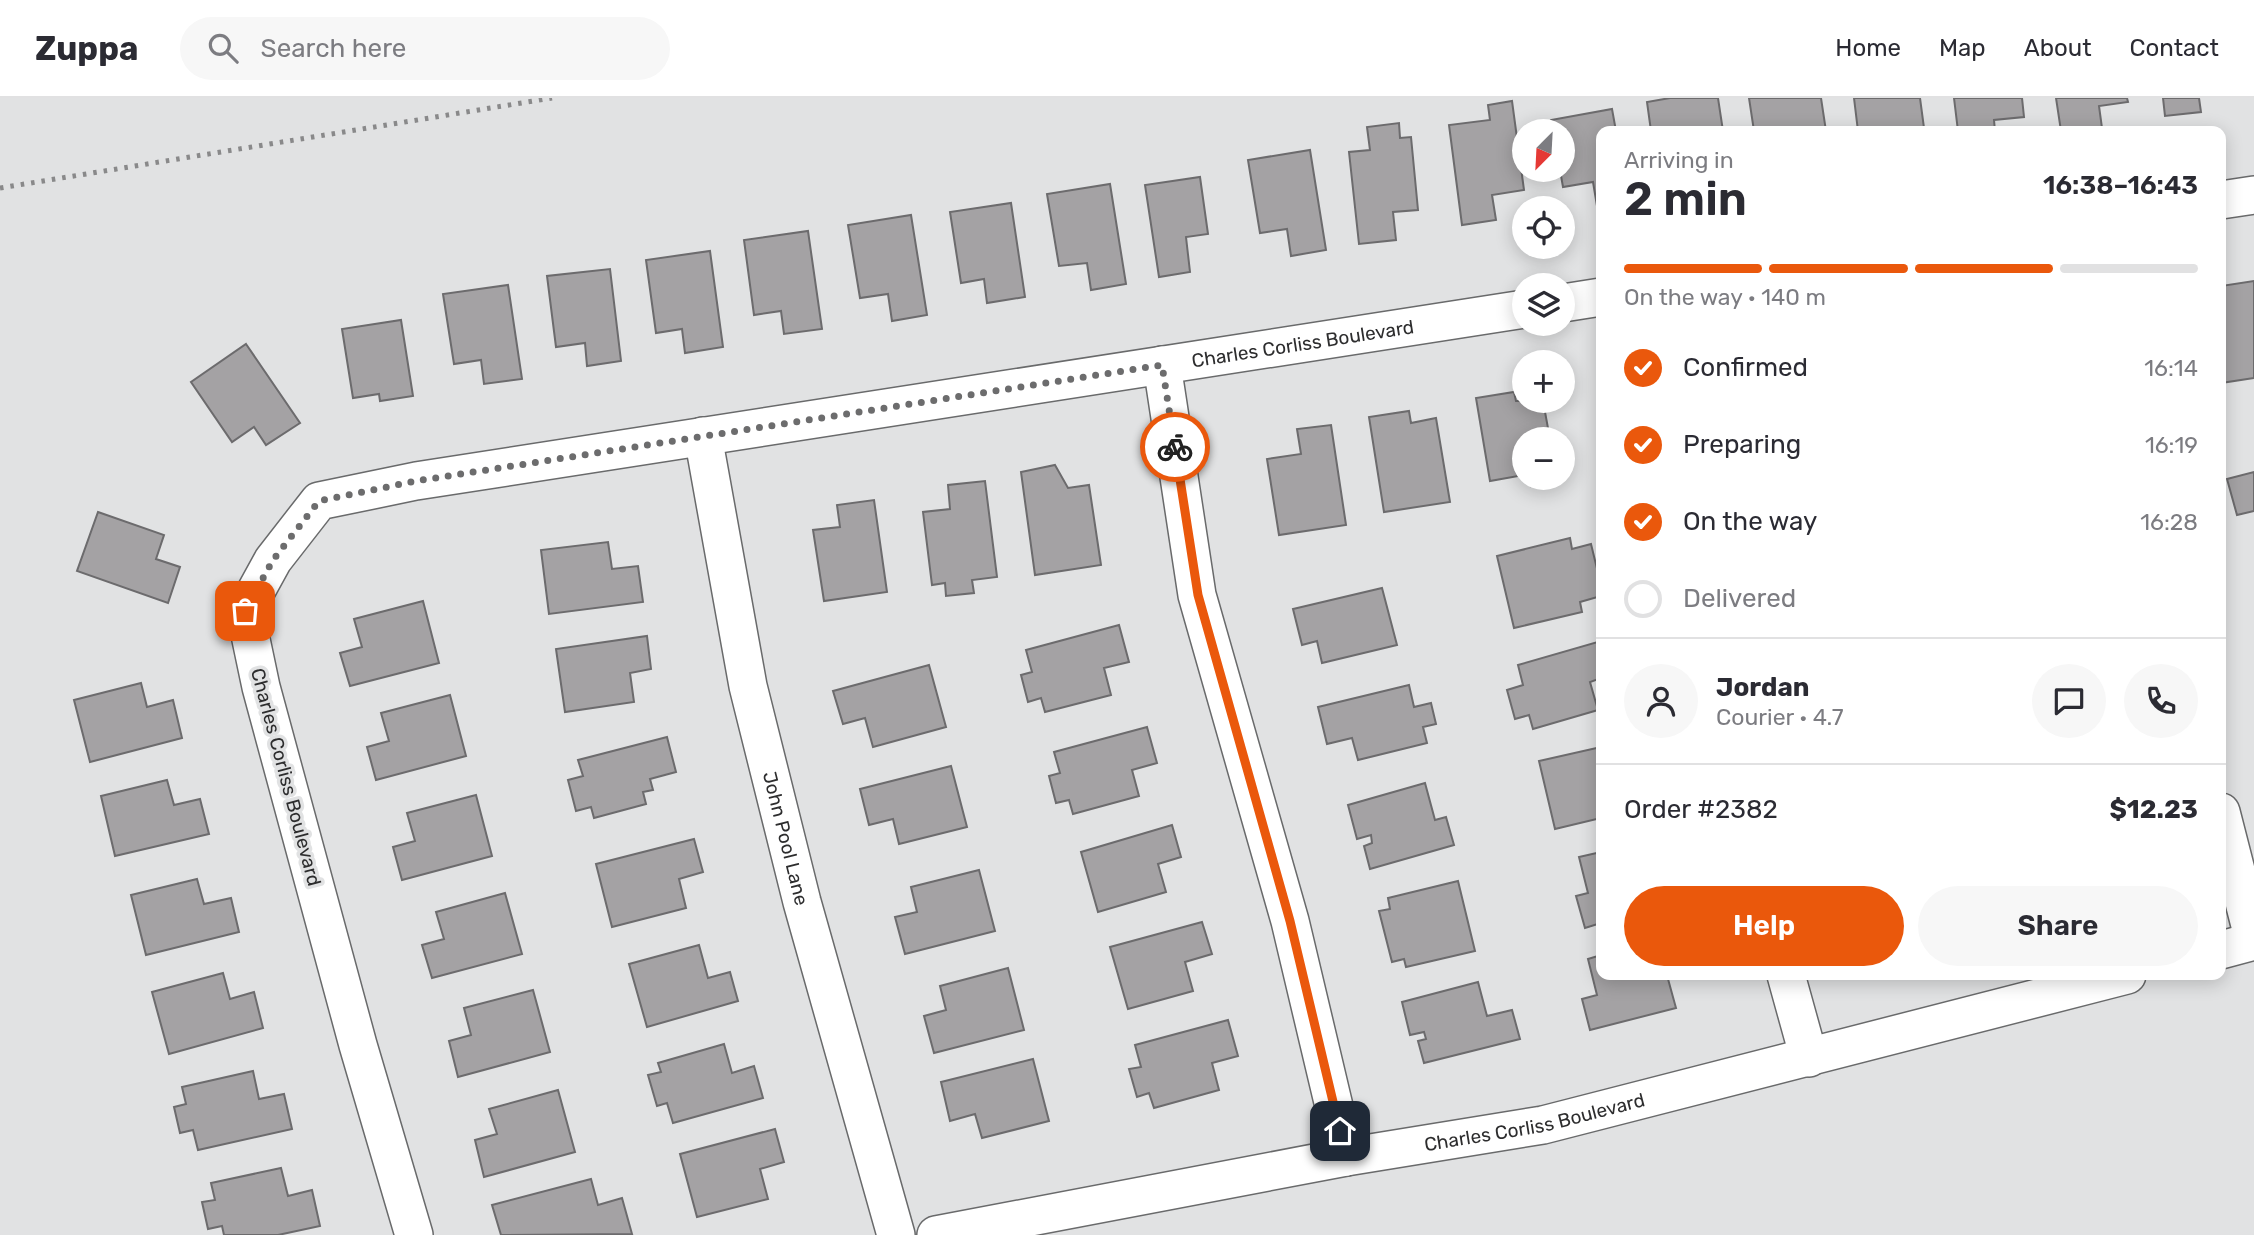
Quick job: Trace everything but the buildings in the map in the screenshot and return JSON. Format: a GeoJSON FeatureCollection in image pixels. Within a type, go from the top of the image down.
{"type":"FeatureCollection","features":[{"type":"Feature","properties":{"kind":"street"},"geometry":{"type":"LineString","coordinates":[[2226,199],[2254,195]]}},
{"type":"Feature","properties":{"kind":"street"},"geometry":{"type":"LineString","coordinates":[[1575,301],[1596,298]]}},
{"type":"Feature","properties":{"kind":"street","name":"Charles Corliss Boulevard"},"geometry":{"type":"LineString","coordinates":[[414,1235],[358,1045],[261,687],[245,611],[273,560],[319,501],[416,481],[1512,311]]}},
{"type":"Feature","properties":{"kind":"street"},"geometry":{"type":"LineString","coordinates":[[1162,365],[1198,595],[1290,921],[1346,1157]]}},
{"type":"Feature","properties":{"kind":"street","name":"John Pool Lane"},"geometry":{"type":"LineString","coordinates":[[704,436],[748,686],[802,902],[896,1235]]}},
{"type":"Feature","properties":{"kind":"street"},"geometry":{"type":"LineString","coordinates":[[2226,832],[2254,941],[2226,949]]}},
{"type":"Feature","properties":{"kind":"street"},"geometry":{"type":"LineString","coordinates":[[1787,980],[1808,1058]]}},
{"type":"Feature","properties":{"kind":"street","name":"Charles Corliss Boulevard"},"geometry":{"type":"LineString","coordinates":[[936,1235],[1346,1157],[1543,1125],[2108,980]]}},
{"type":"Feature","properties":{"kind":"railway"},"geometry":{"type":"LineString","coordinates":[[0,188],[552,98]]}},
{"type":"Feature","properties":{"kind":"way so far"},"geometry":{"type":"LineString","coordinates":[[245,611],[273,560],[319,501],[416,481],[1162,365],[1175,447]]}},
{"type":"Feature","properties":{"kind":"route"},"geometry":{"type":"LineString","coordinates":[[1175,447],[1198,595],[1290,921],[1340,1131]]}}]}
